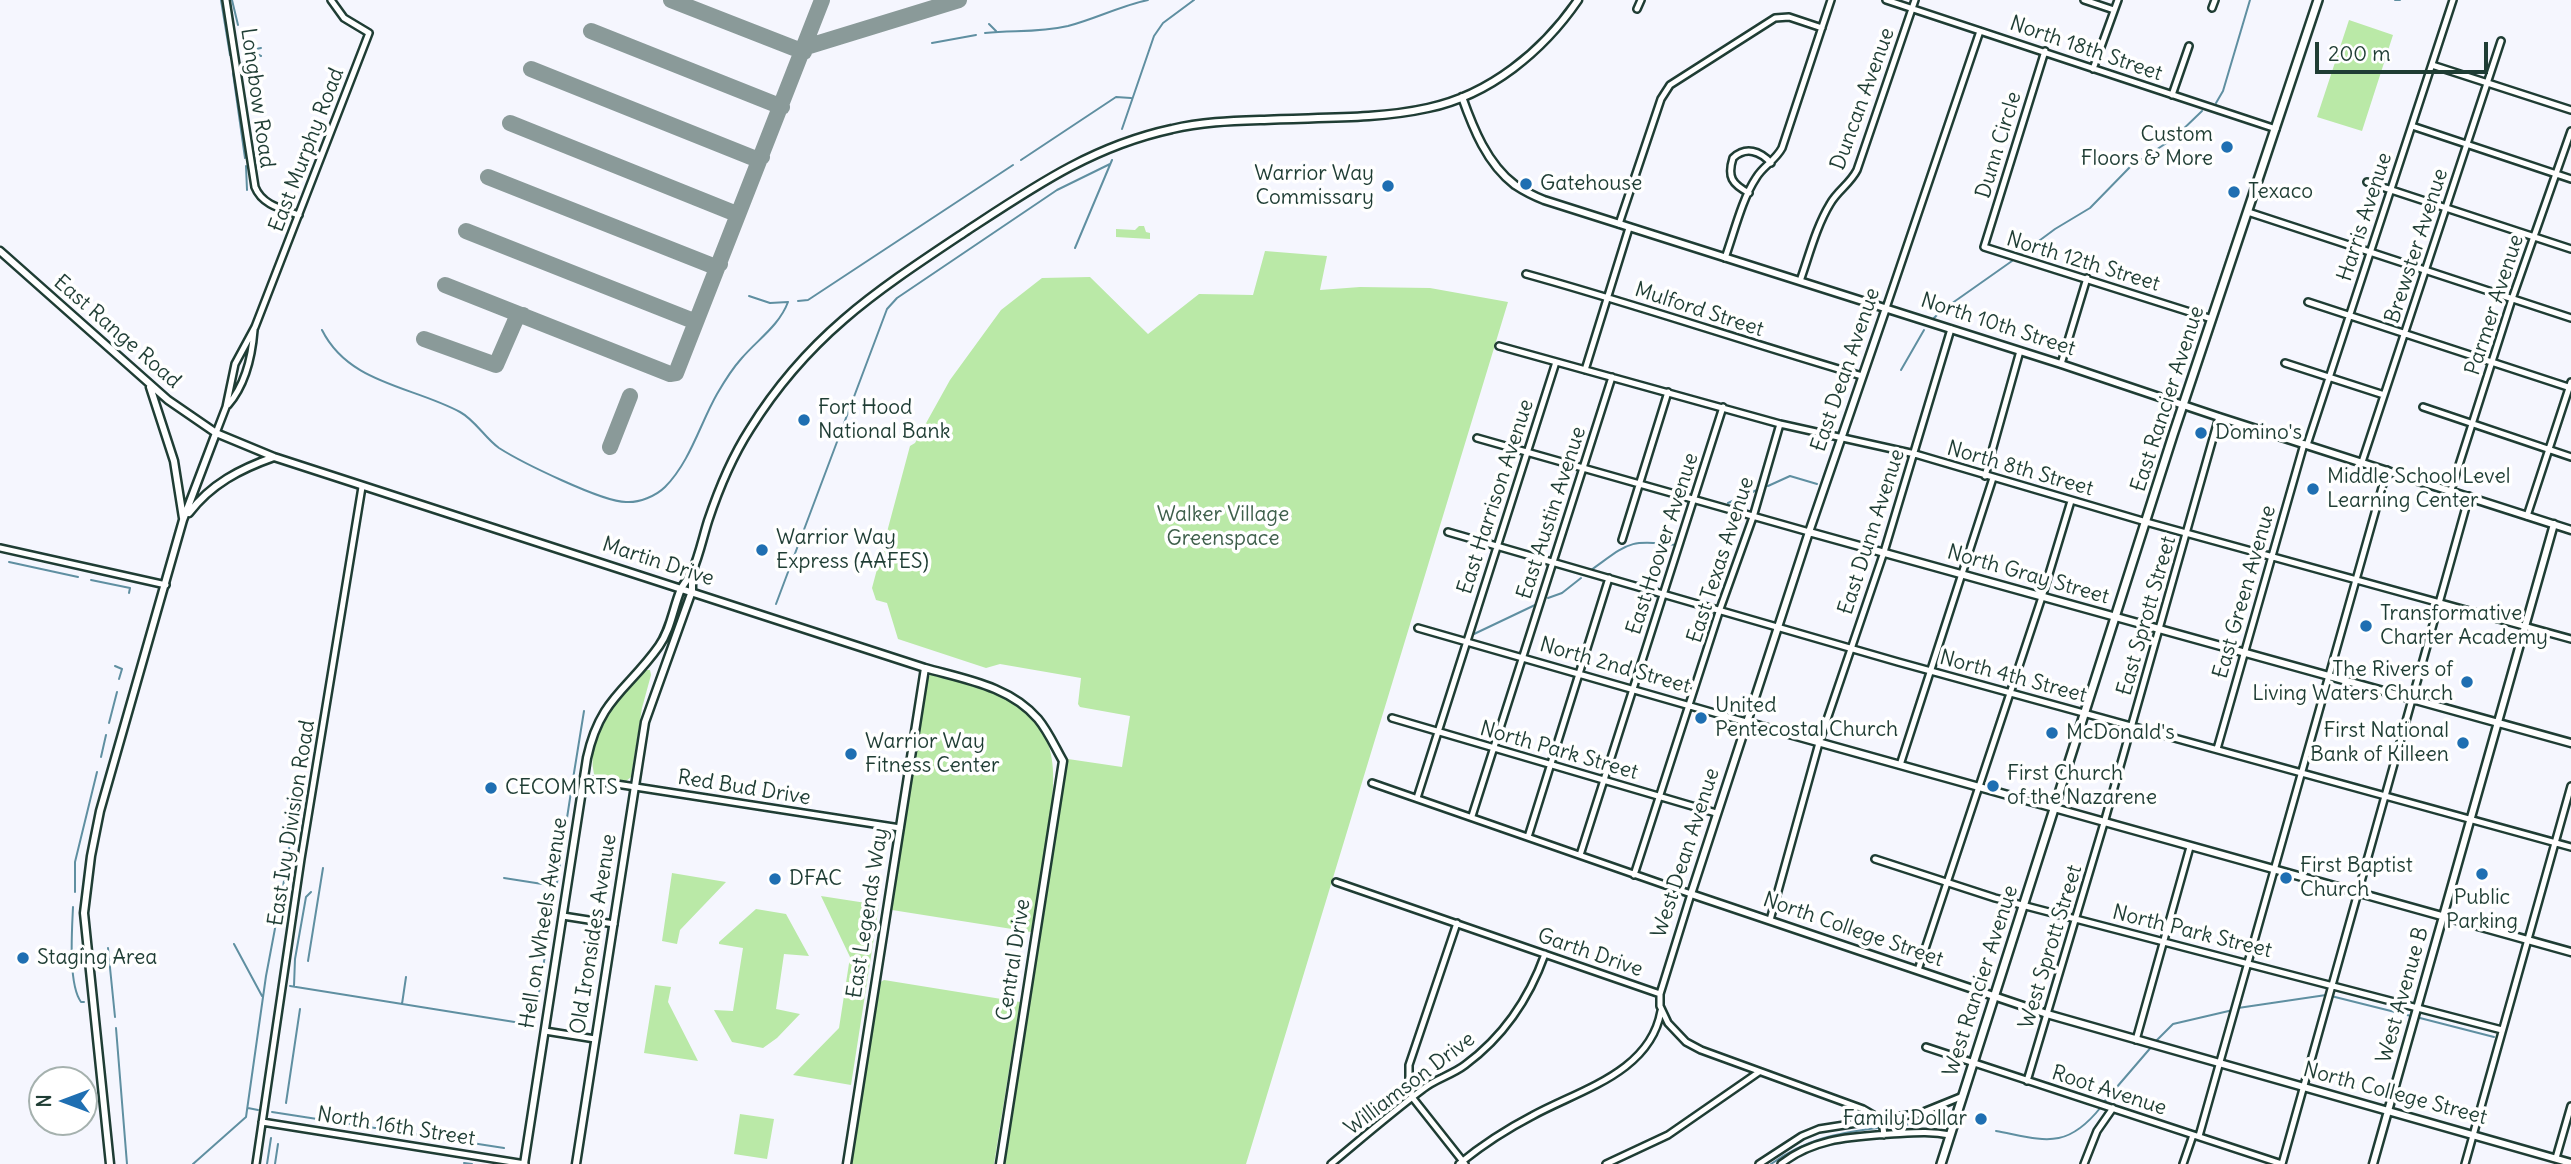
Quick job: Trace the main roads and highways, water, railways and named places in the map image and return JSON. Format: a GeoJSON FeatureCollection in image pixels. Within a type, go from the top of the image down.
{"type":"FeatureCollection","features":[{"type":"Feature","properties":{"kind":"main road","name":"East Rancier Avenue"},"geometry":{"type":"LineString","coordinates":[[2054,810],[2318,0]]}},
{"type":"Feature","properties":{"kind":"main road","name":"West Rancier Avenue"},"geometry":{"type":"LineString","coordinates":[[1941,1164],[2054,810]]}},
{"type":"Feature","properties":{"kind":"waterway"},"geometry":{"type":"LineString","coordinates":[[221,0],[230,55]]}},
{"type":"Feature","properties":{"kind":"waterway"},"geometry":{"type":"LineString","coordinates":[[232,0],[238,25]]}},
{"type":"Feature","properties":{"kind":"waterway"},"geometry":{"type":"LineString","coordinates":[[985,33],[1036,31],[1068,26],[1148,0]]}},
{"type":"Feature","properties":{"kind":"waterway"},"geometry":{"type":"LineString","coordinates":[[1122,129],[1154,36],[1163,23],[1194,0]]}},
{"type":"Feature","properties":{"kind":"waterway"},"geometry":{"type":"LineString","coordinates":[[2216,103],[2223,91],[2250,0]]}},
{"type":"Feature","properties":{"kind":"waterway"},"geometry":{"type":"LineString","coordinates":[[2395,0],[2400,0]]}},
{"type":"Feature","properties":{"kind":"waterway"},"geometry":{"type":"LineString","coordinates":[[989,24],[996,31]]}},
{"type":"Feature","properties":{"kind":"waterway"},"geometry":{"type":"LineString","coordinates":[[932,43],[976,35]]}},
{"type":"Feature","properties":{"kind":"waterway"},"geometry":{"type":"LineString","coordinates":[[242,64],[251,50],[261,48]]}},
{"type":"Feature","properties":{"kind":"waterway"},"geometry":{"type":"LineString","coordinates":[[251,51],[261,56]]}},
{"type":"Feature","properties":{"kind":"waterway"},"geometry":{"type":"LineString","coordinates":[[233,73],[245,158]]}},
{"type":"Feature","properties":{"kind":"waterway"},"geometry":{"type":"LineString","coordinates":[[1021,160],[1116,97],[1131,98]]}},
{"type":"Feature","properties":{"kind":"waterway"},"geometry":{"type":"LineString","coordinates":[[2020,255],[2090,208],[2130,167],[2174,138],[2202,111]]}},
{"type":"Feature","properties":{"kind":"waterway"},"geometry":{"type":"LineString","coordinates":[[1075,248],[1112,160]]}},
{"type":"Feature","properties":{"kind":"waterway"},"geometry":{"type":"LineString","coordinates":[[776,604],[887,309],[897,298],[1057,190],[1110,164]]}},
{"type":"Feature","properties":{"kind":"waterway"},"geometry":{"type":"LineString","coordinates":[[798,301],[808,300],[1013,165]]}},
{"type":"Feature","properties":{"kind":"waterway"},"geometry":{"type":"LineString","coordinates":[[246,166],[247,190]]}},
{"type":"Feature","properties":{"kind":"waterway"},"geometry":{"type":"LineString","coordinates":[[1933,319],[2012,261]]}},
{"type":"Feature","properties":{"kind":"waterway"},"geometry":{"type":"LineString","coordinates":[[322,330],[348,362],[365,373],[460,412],[499,448],[581,489],[599,496],[631,502],[657,493],[674,477],[728,376],[773,326],[788,302],[770,303],[749,296]]}},
{"type":"Feature","properties":{"kind":"waterway"},"geometry":{"type":"LineString","coordinates":[[1901,370],[1924,330]]}},
{"type":"Feature","properties":{"kind":"waterway"},"geometry":{"type":"LineString","coordinates":[[1768,486],[1790,476],[1817,484]]}},
{"type":"Feature","properties":{"kind":"waterway"},"geometry":{"type":"LineString","coordinates":[[1728,503],[1757,490]]}},
{"type":"Feature","properties":{"kind":"waterway"},"geometry":{"type":"LineString","coordinates":[[1591,570],[1630,545],[1676,545]]}},
{"type":"Feature","properties":{"kind":"waterway"},"geometry":{"type":"LineString","coordinates":[[9,562],[78,577]]}},
{"type":"Feature","properties":{"kind":"waterway"},"geometry":{"type":"LineString","coordinates":[[1548,598],[1562,593],[1581,578]]}},
{"type":"Feature","properties":{"kind":"waterway"},"geometry":{"type":"LineString","coordinates":[[91,580],[130,588],[129,593]]}},
{"type":"Feature","properties":{"kind":"waterway"},"geometry":{"type":"LineString","coordinates":[[1474,634],[1535,605]]}},
{"type":"Feature","properties":{"kind":"waterway"},"geometry":{"type":"LineString","coordinates":[[115,666],[122,669],[119,679]]}},
{"type":"Feature","properties":{"kind":"waterway"},"geometry":{"type":"LineString","coordinates":[[109,723],[117,692]]}},
{"type":"Feature","properties":{"kind":"waterway"},"geometry":{"type":"LineString","coordinates":[[573,779],[584,711]]}},
{"type":"Feature","properties":{"kind":"waterway"},"geometry":{"type":"LineString","coordinates":[[101,757],[106,735]]}},
{"type":"Feature","properties":{"kind":"waterway"},"geometry":{"type":"LineString","coordinates":[[75,892],[75,862],[97,772]]}},
{"type":"Feature","properties":{"kind":"waterway"},"geometry":{"type":"LineString","coordinates":[[556,889],[571,792]]}},
{"type":"Feature","properties":{"kind":"waterway"},"geometry":{"type":"LineString","coordinates":[[286,868],[297,799]]}},
{"type":"Feature","properties":{"kind":"waterway"},"geometry":{"type":"LineString","coordinates":[[308,961],[323,868]]}},
{"type":"Feature","properties":{"kind":"waterway"},"geometry":{"type":"LineString","coordinates":[[504,878],[555,886]]}},
{"type":"Feature","properties":{"kind":"waterway"},"geometry":{"type":"LineString","coordinates":[[193,1164],[246,1117],[266,976],[284,881]]}},
{"type":"Feature","properties":{"kind":"waterway"},"geometry":{"type":"LineString","coordinates":[[294,986],[295,959],[306,897],[311,892]]}},
{"type":"Feature","properties":{"kind":"waterway"},"geometry":{"type":"LineString","coordinates":[[73,907],[72,970],[77,994],[81,1002],[84,1002]]}},
{"type":"Feature","properties":{"kind":"waterway"},"geometry":{"type":"LineString","coordinates":[[290,986],[527,1024],[535,1017],[552,912]]}},
{"type":"Feature","properties":{"kind":"waterway"},"geometry":{"type":"LineString","coordinates":[[234,944],[262,996]]}},
{"type":"Feature","properties":{"kind":"waterway"},"geometry":{"type":"LineString","coordinates":[[108,948],[115,1017]]}},
{"type":"Feature","properties":{"kind":"waterway"},"geometry":{"type":"LineString","coordinates":[[402,1004],[406,977]]}},
{"type":"Feature","properties":{"kind":"waterway"},"geometry":{"type":"LineString","coordinates":[[2238,1008],[2326,995]]}},
{"type":"Feature","properties":{"kind":"waterway"},"geometry":{"type":"LineString","coordinates":[[2331,996],[2411,1016]]}},
{"type":"Feature","properties":{"kind":"waterway"},"geometry":{"type":"LineString","coordinates":[[286,1103],[300,1009]]}},
{"type":"Feature","properties":{"kind":"waterway"},"geometry":{"type":"LineString","coordinates":[[2156,1041],[2173,1024],[2233,1010]]}},
{"type":"Feature","properties":{"kind":"waterway"},"geometry":{"type":"LineString","coordinates":[[2416,1017],[2494,1037]]}},
{"type":"Feature","properties":{"kind":"waterway"},"geometry":{"type":"LineString","coordinates":[[116,1028],[127,1164]]}},
{"type":"Feature","properties":{"kind":"waterway"},"geometry":{"type":"LineString","coordinates":[[2104,1102],[2153,1045]]}},
{"type":"Feature","properties":{"kind":"waterway"},"geometry":{"type":"LineString","coordinates":[[1996,1131],[2053,1139],[2077,1131],[2101,1107]]}},
{"type":"Feature","properties":{"kind":"waterway"},"geometry":{"type":"LineString","coordinates":[[248,1108],[258,1110]]}},
{"type":"Feature","properties":{"kind":"waterway"},"geometry":{"type":"LineString","coordinates":[[272,1112],[504,1148]]}},
{"type":"Feature","properties":{"kind":"waterway"},"geometry":{"type":"LineString","coordinates":[[1888,1127],[1948,1119]]}},
{"type":"Feature","properties":{"kind":"waterway"},"geometry":{"type":"LineString","coordinates":[[1771,1164],[1784,1155],[1822,1138],[1878,1128]]}},
{"type":"Feature","properties":{"kind":"waterway"},"geometry":{"type":"LineString","coordinates":[[267,1164],[271,1138]]}},
{"type":"Feature","properties":{"kind":"waterway"},"geometry":{"type":"LineString","coordinates":[[275,1164],[278,1144]]}},
{"type":"Feature","properties":{"kind":"waterway"},"geometry":{"type":"LineString","coordinates":[[464,1163],[472,1164]]}},
{"type":"Feature","properties":{"kind":"place","name":"Custom Floors & More"},"geometry":{"type":"Point","coordinates":[2227,147]}},
{"type":"Feature","properties":{"kind":"place","name":"Gatehouse"},"geometry":{"type":"Point","coordinates":[1526,184]}},
{"type":"Feature","properties":{"kind":"place","name":"Warrior Way Commissary"},"geometry":{"type":"Point","coordinates":[1388,186]}},
{"type":"Feature","properties":{"kind":"place","name":"Texaco"},"geometry":{"type":"Point","coordinates":[2234,192]}},
{"type":"Feature","properties":{"kind":"place","name":"Fort Hood National Bank"},"geometry":{"type":"Point","coordinates":[804,420]}},
{"type":"Feature","properties":{"kind":"place","name":"Domino's"},"geometry":{"type":"Point","coordinates":[2201,433]}},
{"type":"Feature","properties":{"kind":"place","name":"Middle School Level Learning Center"},"geometry":{"type":"Point","coordinates":[2313,489]}},
{"type":"Feature","properties":{"kind":"place","name":"Warrior Way Express (AAFES)"},"geometry":{"type":"Point","coordinates":[762,550]}},
{"type":"Feature","properties":{"kind":"place","name":"Transformative Charter Academy"},"geometry":{"type":"Point","coordinates":[2366,626]}},
{"type":"Feature","properties":{"kind":"place","name":"The Rivers of Living Waters Church"},"geometry":{"type":"Point","coordinates":[2467,682]}},
{"type":"Feature","properties":{"kind":"place","name":"United Pentecostal Church"},"geometry":{"type":"Point","coordinates":[1701,718]}},
{"type":"Feature","properties":{"kind":"place","name":"McDonald's"},"geometry":{"type":"Point","coordinates":[2052,733]}},
{"type":"Feature","properties":{"kind":"place","name":"First National Bank of Killeen"},"geometry":{"type":"Point","coordinates":[2463,743]}},
{"type":"Feature","properties":{"kind":"place","name":"Warrior Way Fitness Center"},"geometry":{"type":"Point","coordinates":[851,754]}},
{"type":"Feature","properties":{"kind":"place","name":"First Church of the Nazarene"},"geometry":{"type":"Point","coordinates":[1993,786]}},
{"type":"Feature","properties":{"kind":"place","name":"CECOM RTS"},"geometry":{"type":"Point","coordinates":[491,788]}},
{"type":"Feature","properties":{"kind":"place","name":"Public Parking"},"geometry":{"type":"Point","coordinates":[2482,874]}},
{"type":"Feature","properties":{"kind":"place","name":"First Baptist Church"},"geometry":{"type":"Point","coordinates":[2286,878]}},
{"type":"Feature","properties":{"kind":"place","name":"DFAC"},"geometry":{"type":"Point","coordinates":[775,879]}},
{"type":"Feature","properties":{"kind":"place","name":"Staging Area"},"geometry":{"type":"Point","coordinates":[23,958]}},
{"type":"Feature","properties":{"kind":"place","name":"Family Dollar"},"geometry":{"type":"Point","coordinates":[1981,1119]}},
{"type":"Feature","properties":{"kind":"park label","name":"Walker Village Greenspace"},"geometry":{"type":"Point","coordinates":[1223,527]}}]}
